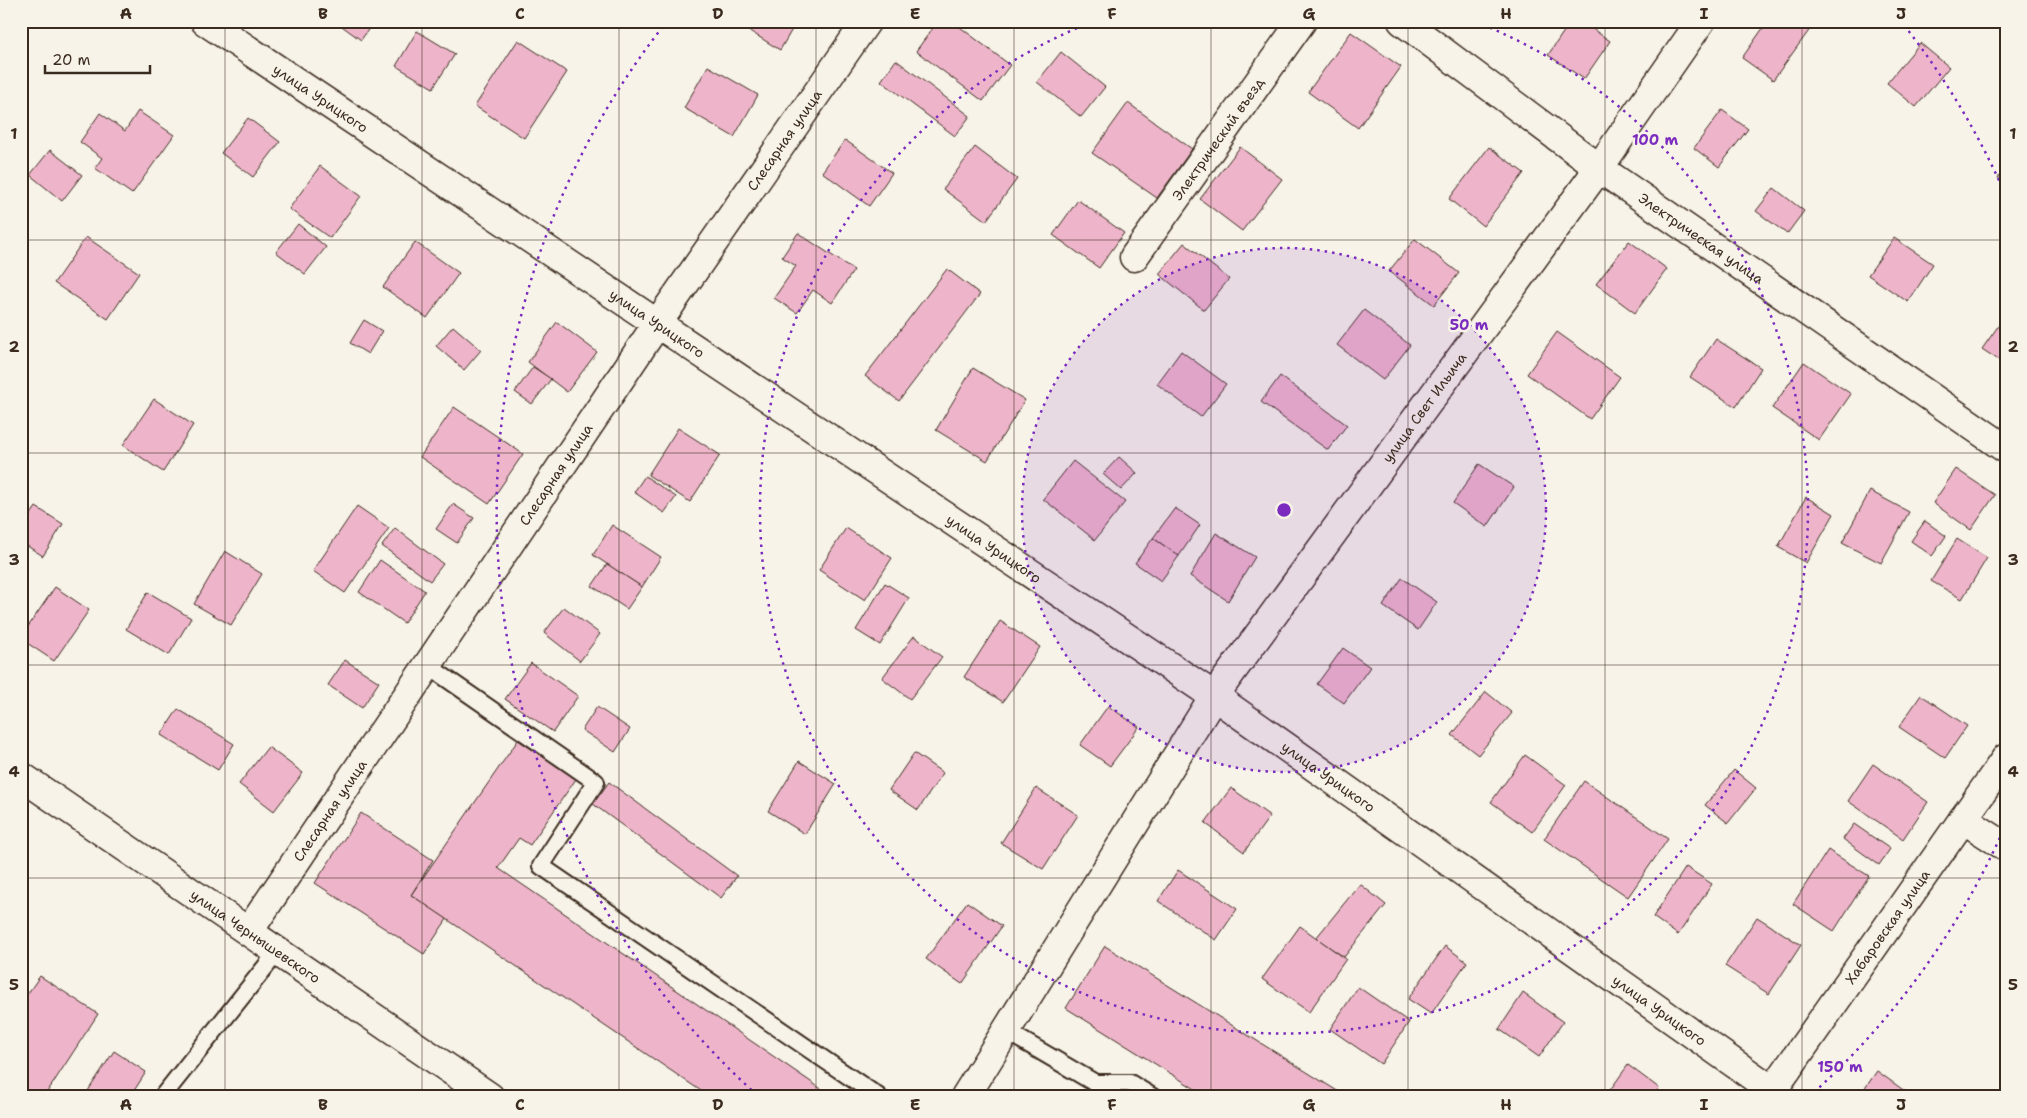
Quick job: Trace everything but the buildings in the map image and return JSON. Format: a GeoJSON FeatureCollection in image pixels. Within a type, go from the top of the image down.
{"type":"FeatureCollection","features":[{"type":"Feature","properties":{"kind":"street","name":"улица Урицкого"},"geometry":{"type":"LineString","coordinates":[[205,21],[1214,696],[1770,1093]]}},
{"type":"Feature","properties":{"kind":"street","name":"Слесарная улица"},"geometry":{"type":"LineString","coordinates":[[249,931],[657,324],[867,21]]}},
{"type":"Feature","properties":{"kind":"street","name":"Электрический въезд"},"geometry":{"type":"LineString","coordinates":[[1134,257],[1302,21]]}},
{"type":"Feature","properties":{"kind":"street","name":"Электрическая улица"},"geometry":{"type":"LineString","coordinates":[[1402,21],[1599,168],[2006,450]]}},
{"type":"Feature","properties":{"kind":"street","name":"улица Свет Ильича"},"geometry":{"type":"LineString","coordinates":[[965,1097],[1214,696],[1599,168],[1701,21]]}},
{"type":"Feature","properties":{"kind":"street","name":"Хабаровская улица"},"geometry":{"type":"LineString","coordinates":[[1770,1093],[2006,758]]}},
{"type":"Feature","properties":{"kind":"street","name":"улица Чернышевского"},"geometry":{"type":"LineString","coordinates":[[21,776],[490,1097]]}},
{"type":"Feature","properties":{"kind":"street"},"geometry":{"type":"LineString","coordinates":[[1963,819],[2006,848]]}},
{"type":"Feature","properties":{"kind":"lane"},"geometry":{"type":"LineString","coordinates":[[427,666],[596,782],[541,866],[879,1097]]}},
{"type":"Feature","properties":{"kind":"lane"},"geometry":{"type":"LineString","coordinates":[[162,1097],[278,951]]}},
{"type":"Feature","properties":{"kind":"lane"},"geometry":{"type":"LineString","coordinates":[[1006,1031],[1095,1083],[1130,1083],[1153,1097]]}}]}
